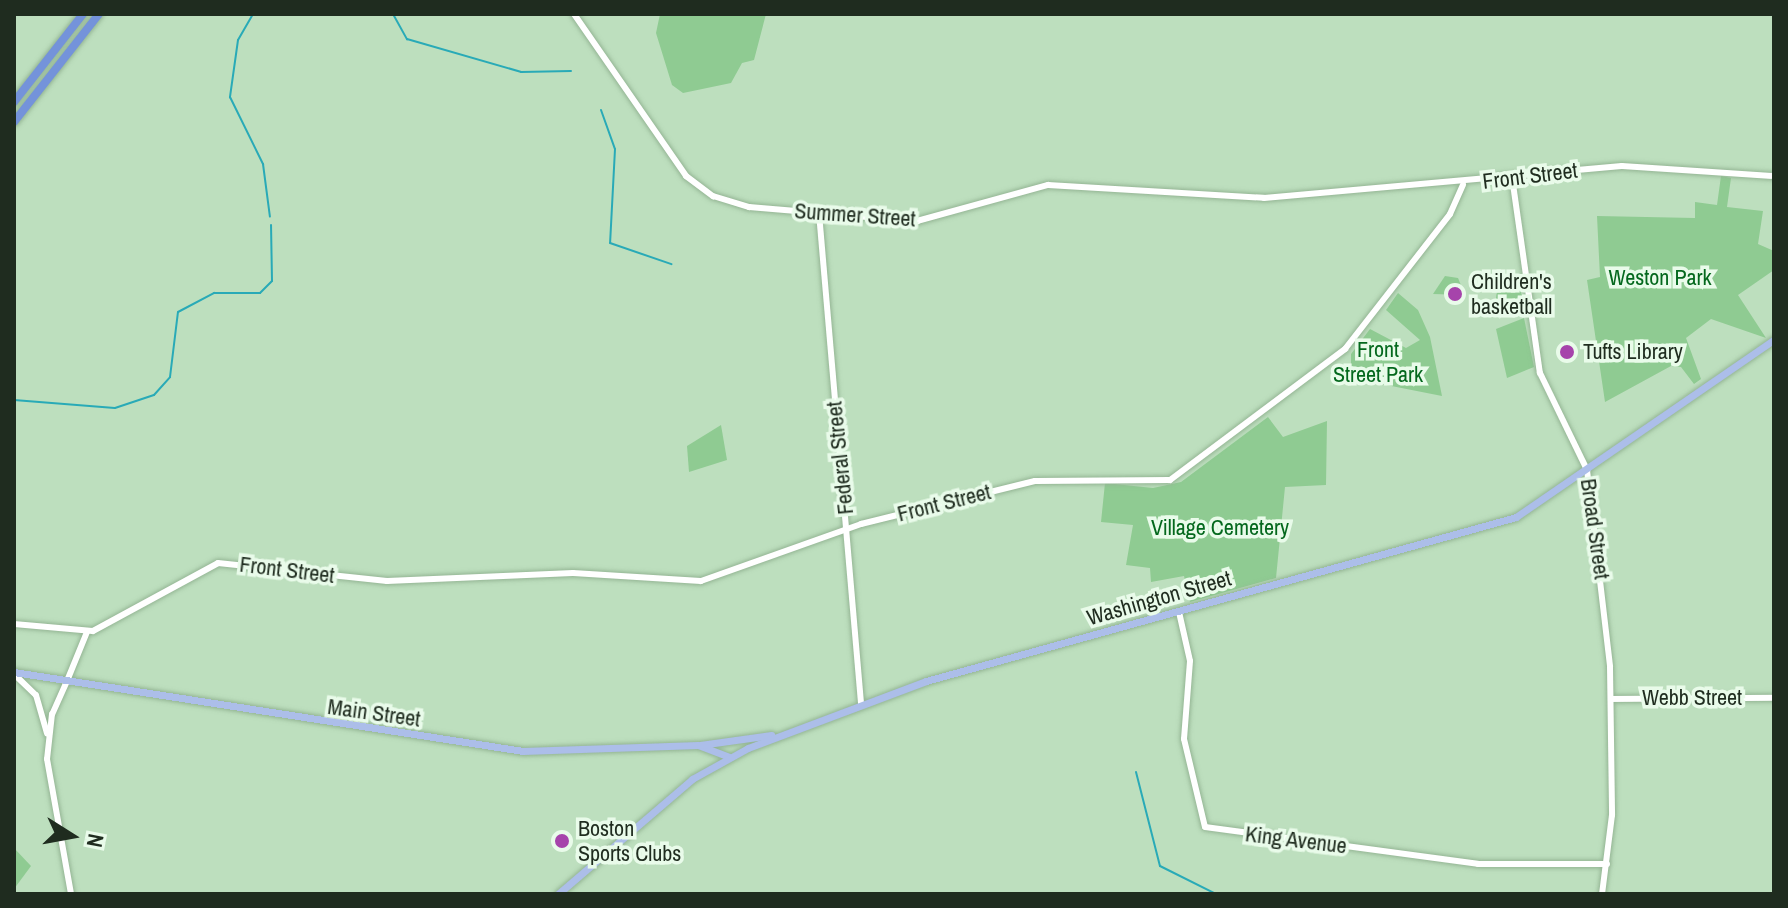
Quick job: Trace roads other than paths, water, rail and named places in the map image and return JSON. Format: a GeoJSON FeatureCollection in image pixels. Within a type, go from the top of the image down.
{"type":"FeatureCollection","features":[{"type":"Feature","properties":{"kind":"highway"},"geometry":{"type":"LineString","coordinates":[[14,102],[83,14]]}},
{"type":"Feature","properties":{"kind":"highway"},"geometry":{"type":"LineString","coordinates":[[14,122],[99,14]]}},
{"type":"Feature","properties":{"kind":"main road","name":"Washington Street"},"geometry":{"type":"LineString","coordinates":[[558,894],[676,792],[731,756],[785,732],[861,703],[1516,517],[1774,340]]}},
{"type":"Feature","properties":{"kind":"main road","name":"Main Street"},"geometry":{"type":"LineString","coordinates":[[14,673],[523,751],[698,745],[731,756]]}},
{"type":"Feature","properties":{"kind":"main road"},"geometry":{"type":"LineString","coordinates":[[698,745],[785,732]]}},
{"type":"Feature","properties":{"kind":"main road"},"geometry":{"type":"LineString","coordinates":[[715,742],[731,756]]}},
{"type":"Feature","properties":{"kind":"street","name":"Summer Street"},"geometry":{"type":"LineString","coordinates":[[574,14],[694,184],[739,206],[926,220],[1010,189],[1048,185],[1264,198],[1463,185]]}},
{"type":"Feature","properties":{"kind":"street","name":"Front Street"},"geometry":{"type":"LineString","coordinates":[[87,632],[214,563],[387,581],[573,573],[701,581],[846,529],[1050,478],[1158,482],[1182,474],[1345,349],[1450,214],[1463,185],[1512,177],[1675,165],[1774,176]]}},
{"type":"Feature","properties":{"kind":"street","name":"Broad Street"},"geometry":{"type":"LineString","coordinates":[[1512,177],[1540,373],[1587,470],[1611,699],[1607,864],[1602,894]]}},
{"type":"Feature","properties":{"kind":"street","name":"Federal Street"},"geometry":{"type":"LineString","coordinates":[[819,213],[861,703]]}},
{"type":"Feature","properties":{"kind":"street","name":"King Avenue"},"geometry":{"type":"LineString","coordinates":[[1179,612],[1190,661],[1184,739],[1205,827],[1478,864],[1607,864]]}},
{"type":"Feature","properties":{"kind":"street"},"geometry":{"type":"LineString","coordinates":[[14,624],[87,632],[48,736]]}},
{"type":"Feature","properties":{"kind":"street"},"geometry":{"type":"LineString","coordinates":[[14,673],[36,695],[48,736],[57,841],[71,894]]}},
{"type":"Feature","properties":{"kind":"street","name":"Webb Street"},"geometry":{"type":"LineString","coordinates":[[1611,699],[1774,698]]}},
{"type":"Feature","properties":{"kind":"waterway"},"geometry":{"type":"LineString","coordinates":[[253,14],[238,40],[230,97],[263,164],[270,217]]}},
{"type":"Feature","properties":{"kind":"waterway"},"geometry":{"type":"LineString","coordinates":[[393,14],[407,39],[521,72],[571,71]]}},
{"type":"Feature","properties":{"kind":"waterway"},"geometry":{"type":"LineString","coordinates":[[601,110],[615,149],[610,243],[671,264]]}},
{"type":"Feature","properties":{"kind":"waterway"},"geometry":{"type":"LineString","coordinates":[[14,400],[115,408],[154,395],[170,377],[178,312],[214,293],[260,293],[272,281],[271,225]]}},
{"type":"Feature","properties":{"kind":"waterway"},"geometry":{"type":"LineString","coordinates":[[1136,772],[1160,866],[1216,894]]}},
{"type":"Feature","properties":{"kind":"place","name":"Children's basketball"},"geometry":{"type":"Point","coordinates":[1455,294]}},
{"type":"Feature","properties":{"kind":"place","name":"Tufts Library"},"geometry":{"type":"Point","coordinates":[1567,352]}},
{"type":"Feature","properties":{"kind":"place","name":"Boston Sports Clubs"},"geometry":{"type":"Point","coordinates":[562,841]}},
{"type":"Feature","properties":{"kind":"park label","name":"Weston Park"},"geometry":{"type":"Point","coordinates":[1660,278]}},
{"type":"Feature","properties":{"kind":"park label","name":"Front Street Park"},"geometry":{"type":"Point","coordinates":[1378,362]}},
{"type":"Feature","properties":{"kind":"park label","name":"Village Cemetery"},"geometry":{"type":"Point","coordinates":[1220,528]}}]}
